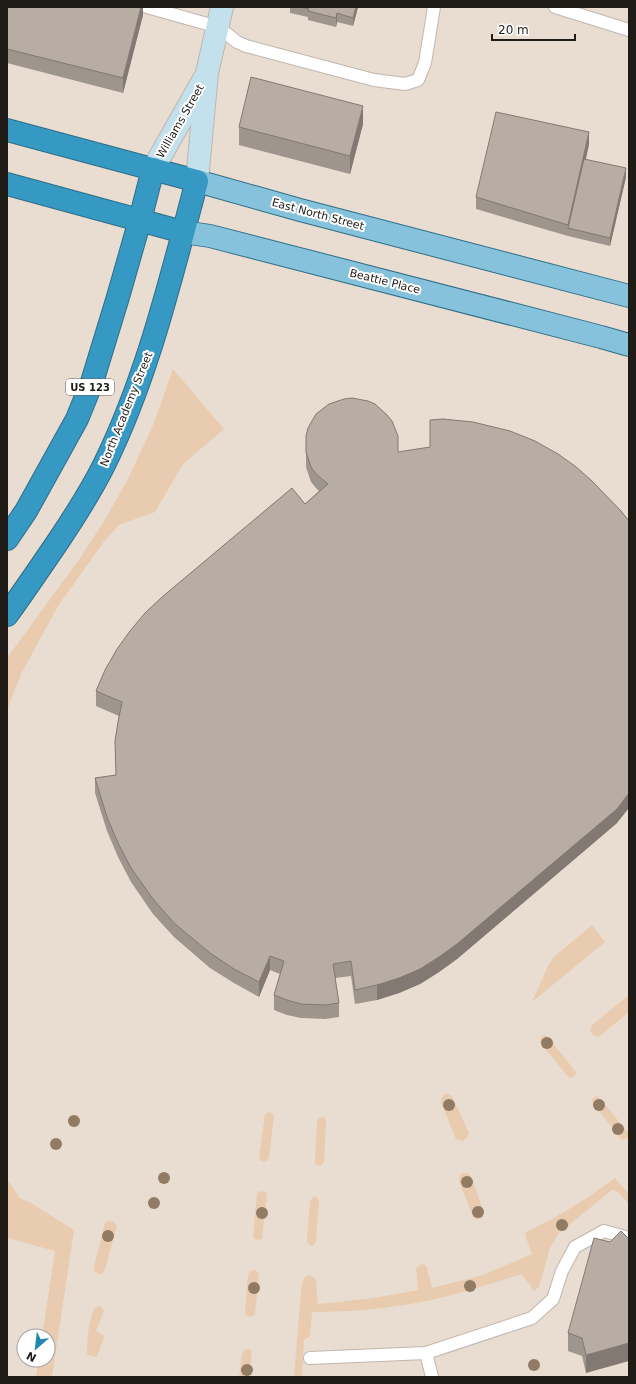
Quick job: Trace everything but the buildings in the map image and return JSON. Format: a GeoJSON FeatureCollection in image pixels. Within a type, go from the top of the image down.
{"type":"FeatureCollection","features":[{"type":"Feature","properties":{"kind":"highway","name":"East North Street"},"geometry":{"type":"LineString","coordinates":[[7,130],[197,181]]}},
{"type":"Feature","properties":{"kind":"highway","name":"US 123"},"geometry":{"type":"LineString","coordinates":[[7,539],[26,511],[77,419],[92,382],[118,297],[153,169]]}},
{"type":"Feature","properties":{"kind":"highway","name":"North Academy Street"},"geometry":{"type":"LineString","coordinates":[[7,615],[41,567],[87,496],[118,434],[149,351],[197,181]]}},
{"type":"Feature","properties":{"kind":"highway"},"geometry":{"type":"LineString","coordinates":[[7,184],[140,220]]}},
{"type":"Feature","properties":{"kind":"highway","name":"Beattie Place"},"geometry":{"type":"LineString","coordinates":[[140,220],[183,232]]}},
{"type":"Feature","properties":{"kind":"main road","name":"East North Street"},"geometry":{"type":"LineString","coordinates":[[197,181],[300,210],[629,296]]}},
{"type":"Feature","properties":{"kind":"main road","name":"Beattie Place"},"geometry":{"type":"LineString","coordinates":[[183,232],[210,236],[601,337],[629,346]]}},
{"type":"Feature","properties":{"kind":"street","name":"Williams Street"},"geometry":{"type":"LineString","coordinates":[[197,181],[208,73],[220,17]]}},
{"type":"Feature","properties":{"kind":"street","name":"Williams Street"},"geometry":{"type":"LineString","coordinates":[[153,169],[208,73]]}},
{"type":"Feature","properties":{"kind":"lane"},"geometry":{"type":"LineString","coordinates":[[147,7],[220,17],[237,42],[246,46],[374,80],[405,84],[418,80],[425,62],[434,7]]}},
{"type":"Feature","properties":{"kind":"lane"},"geometry":{"type":"LineString","coordinates":[[555,7],[629,30]]}},
{"type":"Feature","properties":{"kind":"lane"},"geometry":{"type":"LineString","coordinates":[[310,1358],[426,1353],[532,1318],[553,1299],[562,1271],[575,1247],[604,1231],[629,1238]]}},
{"type":"Feature","properties":{"kind":"lane"},"geometry":{"type":"LineString","coordinates":[[426,1353],[432,1377]]}},
{"type":"Feature","properties":{"kind":"shaded area"},"geometry":{"type":"Polygon","coordinates":[[[173,369],[224,429],[183,464],[155,512],[119,525],[103,543],[58,606],[21,674],[7,710],[7,658],[78,561],[103,523],[128,479],[153,425],[173,369]]]}},
{"type":"Feature","properties":{"kind":"shaded area"},"geometry":{"type":"Polygon","coordinates":[[[592,925],[605,942],[532,1002],[548,966],[554,957],[592,925]]]}},
{"type":"Feature","properties":{"kind":"shaded area"},"geometry":{"type":"Polygon","coordinates":[[[629,995],[629,1012],[600,1036],[595,1036],[592,1034],[590,1030],[592,1025],[629,995]]]}},
{"type":"Feature","properties":{"kind":"shaded area"},"geometry":{"type":"Polygon","coordinates":[[[544,1035],[547,1036],[576,1072],[572,1078],[569,1078],[540,1042],[540,1039],[544,1035]]]}},
{"type":"Feature","properties":{"kind":"shaded area"},"geometry":{"type":"Polygon","coordinates":[[[447,1093],[452,1096],[469,1133],[466,1139],[462,1141],[456,1139],[441,1103],[442,1096],[447,1093]]]}},
{"type":"Feature","properties":{"kind":"shaded area"},"geometry":{"type":"Polygon","coordinates":[[[596,1096],[599,1097],[629,1134],[627,1139],[622,1140],[592,1102],[592,1099],[596,1096]]]}},
{"type":"Feature","properties":{"kind":"shaded area"},"geometry":{"type":"Polygon","coordinates":[[[270,1112],[274,1116],[269,1158],[264,1162],[261,1161],[259,1157],[265,1115],[270,1112]]]}},
{"type":"Feature","properties":{"kind":"shaded area"},"geometry":{"type":"Polygon","coordinates":[[[322,1117],[325,1118],[326,1122],[324,1163],[320,1166],[316,1165],[315,1162],[317,1121],[322,1117]]]}},
{"type":"Feature","properties":{"kind":"shaded area"},"geometry":{"type":"Polygon","coordinates":[[[467,1173],[471,1176],[484,1213],[481,1219],[475,1219],[473,1217],[459,1181],[460,1175],[467,1173]]]}},
{"type":"Feature","properties":{"kind":"shaded area"},"geometry":{"type":"Polygon","coordinates":[[[615,1178],[629,1194],[629,1204],[618,1192],[612,1190],[558,1234],[550,1248],[539,1287],[534,1291],[522,1274],[460,1293],[394,1307],[367,1310],[312,1312],[310,1336],[304,1340],[302,1377],[294,1377],[301,1288],[305,1277],[310,1275],[316,1280],[318,1304],[373,1298],[418,1290],[416,1268],[422,1264],[427,1267],[432,1288],[483,1275],[532,1254],[525,1235],[526,1232],[572,1207],[615,1178]]]}},
{"type":"Feature","properties":{"kind":"shaded area"},"geometry":{"type":"Polygon","coordinates":[[[7,1179],[20,1198],[31,1203],[74,1230],[56,1350],[56,1328],[43,1328],[55,1251],[7,1238],[7,1179]]]}},
{"type":"Feature","properties":{"kind":"shaded area"},"geometry":{"type":"Polygon","coordinates":[[[260,1191],[266,1192],[267,1195],[261,1240],[254,1239],[253,1236],[257,1194],[260,1191]]]}},
{"type":"Feature","properties":{"kind":"shaded area"},"geometry":{"type":"Polygon","coordinates":[[[315,1196],[318,1198],[319,1202],[316,1240],[315,1244],[312,1246],[308,1244],[307,1240],[310,1201],[315,1196]]]}},
{"type":"Feature","properties":{"kind":"shaded area"},"geometry":{"type":"Polygon","coordinates":[[[108,1221],[114,1222],[117,1226],[105,1269],[102,1274],[98,1274],[94,1271],[94,1267],[105,1223],[108,1221]]]}},
{"type":"Feature","properties":{"kind":"shaded area"},"geometry":{"type":"Polygon","coordinates":[[[255,1270],[258,1272],[259,1276],[255,1313],[250,1317],[246,1315],[245,1312],[248,1275],[250,1271],[255,1270]]]}},
{"type":"Feature","properties":{"kind":"shaded area"},"geometry":{"type":"Polygon","coordinates":[[[98,1306],[102,1307],[104,1311],[96,1331],[105,1336],[97,1356],[94,1357],[87,1354],[89,1326],[92,1313],[98,1306]]]}},
{"type":"Feature","properties":{"kind":"shaded area"},"geometry":{"type":"Polygon","coordinates":[[[245,1349],[252,1351],[249,1377],[239,1377],[242,1353],[245,1349]]]}},
{"type":"Feature","properties":{"kind":"shaded area"},"geometry":{"type":"Polygon","coordinates":[[[38,1368],[53,1368],[52,1377],[36,1377],[38,1368]]]}}]}
